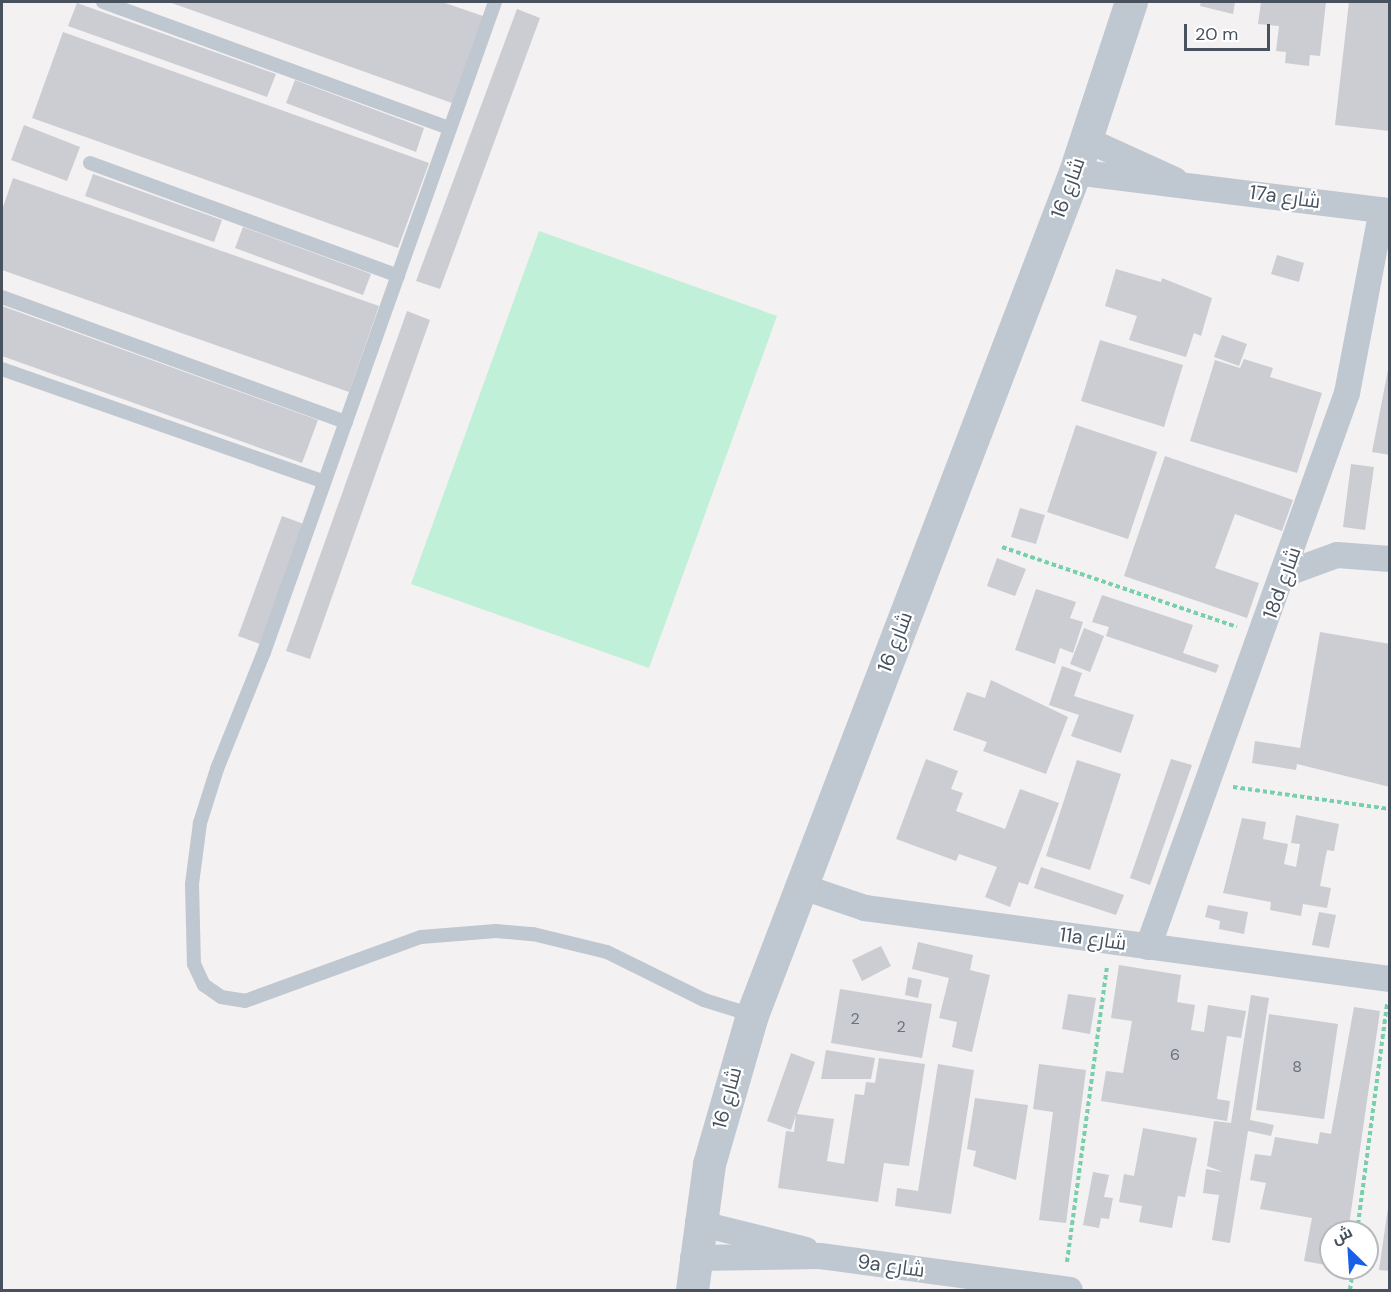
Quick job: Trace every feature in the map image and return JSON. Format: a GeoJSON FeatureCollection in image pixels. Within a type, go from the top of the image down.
{"type":"FeatureCollection","features":[{"type":"Feature","properties":{"kind":"street","name":"شارع 16"},"geometry":{"type":"LineString","coordinates":[[692,1290],[693,1258],[698,1223],[728,1087],[752,1015],[1075,172],[1131,2]]}},
{"type":"Feature","properties":{"kind":"street","name":"17a شارع"},"geometry":{"type":"LineString","coordinates":[[1085,139],[1181,184]]}},
{"type":"Feature","properties":{"kind":"street","name":"17a شارع"},"geometry":{"type":"LineString","coordinates":[[1075,172],[1386,211]]}},
{"type":"Feature","properties":{"kind":"street","name":"18d شارع"},"geometry":{"type":"LineString","coordinates":[[1149,947],[1285,574],[1352,373],[1386,211]]}},
{"type":"Feature","properties":{"kind":"street"},"geometry":{"type":"LineString","coordinates":[[1285,574],[1337,555],[1389,559]]}},
{"type":"Feature","properties":{"kind":"street","name":"11a شارع"},"geometry":{"type":"LineString","coordinates":[[800,886],[865,908],[1149,947],[1389,986]]}},
{"type":"Feature","properties":{"kind":"street","name":"9a شارع"},"geometry":{"type":"LineString","coordinates":[[698,1223],[820,1256],[1066,1290]]}},
{"type":"Feature","properties":{"kind":"street","name":"9a شارع"},"geometry":{"type":"LineString","coordinates":[[693,1258],[820,1256]]}},
{"type":"Feature","properties":{"kind":"lane"},"geometry":{"type":"LineString","coordinates":[[103,2],[450,128]]}},
{"type":"Feature","properties":{"kind":"lane"},"geometry":{"type":"LineString","coordinates":[[495,2],[346,422],[200,823],[191,945],[204,985],[221,997],[245,1001],[421,937],[496,931],[607,952],[704,1000],[752,1015]]}},
{"type":"Feature","properties":{"kind":"lane"},"geometry":{"type":"LineString","coordinates":[[90,163],[398,276]]}},
{"type":"Feature","properties":{"kind":"lane"},"geometry":{"type":"LineString","coordinates":[[2,297],[346,422]]}},
{"type":"Feature","properties":{"kind":"lane"},"geometry":{"type":"LineString","coordinates":[[2,369],[324,482]]}},
{"type":"Feature","properties":{"kind":"path"},"geometry":{"type":"LineString","coordinates":[[1002,547],[1263,636]]}},
{"type":"Feature","properties":{"kind":"path"},"geometry":{"type":"LineString","coordinates":[[1209,783],[1389,809]]}},
{"type":"Feature","properties":{"kind":"path"},"geometry":{"type":"LineString","coordinates":[[1066,1290],[1111,942]]}},
{"type":"Feature","properties":{"kind":"path"},"geometry":{"type":"LineString","coordinates":[[1359,1220],[1389,986]]}},
{"type":"Feature","properties":{"kind":"green space"},"geometry":{"type":"Polygon","coordinates":[[[539,231],[777,316],[649,668],[411,584],[539,231]]]}},
{"type":"Feature","properties":{"kind":"building"},"geometry":{"type":"Polygon","coordinates":[[[169,2],[442,2],[483,16],[452,103],[169,2]]]}},
{"type":"Feature","properties":{"kind":"building"},"geometry":{"type":"Polygon","coordinates":[[[1201,2],[1235,2],[1233,14],[1200,6],[1201,2]]]}},
{"type":"Feature","properties":{"kind":"building"},"geometry":{"type":"Polygon","coordinates":[[[1261,2],[1326,2],[1320,56],[1310,55],[1309,66],[1285,63],[1286,52],[1276,51],[1279,26],[1258,24],[1261,2]]]}},
{"type":"Feature","properties":{"kind":"building"},"geometry":{"type":"Polygon","coordinates":[[[1349,2],[1390,2],[1390,131],[1335,125],[1349,2]]]}},
{"type":"Feature","properties":{"kind":"building"},"geometry":{"type":"Polygon","coordinates":[[[77,3],[276,74],[267,97],[68,26],[77,3]]]}},
{"type":"Feature","properties":{"kind":"building"},"geometry":{"type":"Polygon","coordinates":[[[517,9],[540,18],[440,289],[416,281],[517,9]]]}},
{"type":"Feature","properties":{"kind":"building"},"geometry":{"type":"Polygon","coordinates":[[[63,32],[429,163],[398,248],[32,118],[63,32]]]}},
{"type":"Feature","properties":{"kind":"building"},"geometry":{"type":"Polygon","coordinates":[[[295,80],[424,128],[416,152],[286,103],[295,80]]]}},
{"type":"Feature","properties":{"kind":"building"},"geometry":{"type":"Polygon","coordinates":[[[24,125],[80,147],[67,181],[11,160],[24,125]]]}},
{"type":"Feature","properties":{"kind":"building"},"geometry":{"type":"Polygon","coordinates":[[[93,174],[222,220],[214,242],[85,196],[93,174]]]}},
{"type":"Feature","properties":{"kind":"building"},"geometry":{"type":"Polygon","coordinates":[[[13,178],[379,306],[349,392],[2,270],[2,210],[13,178]]]}},
{"type":"Feature","properties":{"kind":"building"},"geometry":{"type":"Polygon","coordinates":[[[243,227],[371,274],[363,295],[235,248],[243,227]]]}},
{"type":"Feature","properties":{"kind":"building"},"geometry":{"type":"Polygon","coordinates":[[[1277,255],[1304,263],[1299,282],[1271,274],[1277,255]]]}},
{"type":"Feature","properties":{"kind":"building"},"geometry":{"type":"Polygon","coordinates":[[[1116,269],[1161,282],[1162,278],[1212,298],[1201,336],[1194,333],[1186,357],[1129,340],[1137,316],[1105,306],[1116,269]]]}},
{"type":"Feature","properties":{"kind":"building"},"geometry":{"type":"Polygon","coordinates":[[[2,306],[318,420],[302,463],[2,356],[2,306]]]}},
{"type":"Feature","properties":{"kind":"building"},"geometry":{"type":"Polygon","coordinates":[[[407,311],[430,320],[310,659],[286,651],[407,311]]]}},
{"type":"Feature","properties":{"kind":"building"},"geometry":{"type":"Polygon","coordinates":[[[1222,335],[1247,344],[1239,366],[1214,357],[1222,335]]]}},
{"type":"Feature","properties":{"kind":"building"},"geometry":{"type":"Polygon","coordinates":[[[1100,340],[1183,365],[1164,427],[1081,401],[1100,340]]]}},
{"type":"Feature","properties":{"kind":"building"},"geometry":{"type":"Polygon","coordinates":[[[1244,359],[1273,368],[1270,377],[1322,393],[1297,473],[1190,441],[1215,360],[1240,368],[1244,359]]]}},
{"type":"Feature","properties":{"kind":"building"},"geometry":{"type":"Polygon","coordinates":[[[1390,360],[1390,455],[1372,452],[1390,360]]]}},
{"type":"Feature","properties":{"kind":"building"},"geometry":{"type":"Polygon","coordinates":[[[1076,425],[1157,452],[1128,539],[1047,512],[1076,425]]]}},
{"type":"Feature","properties":{"kind":"building"},"geometry":{"type":"Polygon","coordinates":[[[1165,456],[1293,500],[1282,531],[1235,514],[1215,568],[1259,583],[1247,618],[1124,576],[1165,456]]]}},
{"type":"Feature","properties":{"kind":"building"},"geometry":{"type":"Polygon","coordinates":[[[1351,464],[1374,467],[1365,530],[1343,527],[1351,464]]]}},
{"type":"Feature","properties":{"kind":"building"},"geometry":{"type":"Polygon","coordinates":[[[1020,508],[1045,515],[1036,544],[1011,537],[1020,508]]]}},
{"type":"Feature","properties":{"kind":"building"},"geometry":{"type":"Polygon","coordinates":[[[282,516],[304,524],[260,644],[238,636],[282,516]]]}},
{"type":"Feature","properties":{"kind":"building"},"geometry":{"type":"Polygon","coordinates":[[[997,558],[1026,569],[1015,596],[987,586],[997,558]]]}},
{"type":"Feature","properties":{"kind":"building"},"geometry":{"type":"Polygon","coordinates":[[[1036,589],[1076,602],[1070,618],[1083,622],[1073,653],[1060,648],[1055,664],[1015,650],[1036,589]]]}},
{"type":"Feature","properties":{"kind":"building"},"geometry":{"type":"Polygon","coordinates":[[[1102,595],[1193,625],[1183,653],[1219,665],[1216,673],[1106,636],[1109,627],[1092,622],[1102,595]]]}},
{"type":"Feature","properties":{"kind":"building"},"geometry":{"type":"Polygon","coordinates":[[[1084,628],[1104,636],[1090,672],[1070,664],[1084,628]]]}},
{"type":"Feature","properties":{"kind":"building"},"geometry":{"type":"Polygon","coordinates":[[[1320,632],[1390,644],[1390,787],[1297,764],[1296,770],[1252,763],[1255,741],[1300,748],[1320,632]]]}},
{"type":"Feature","properties":{"kind":"building"},"geometry":{"type":"Polygon","coordinates":[[[1062,666],[1082,673],[1074,696],[1134,715],[1121,753],[1071,736],[1079,715],[1049,705],[1062,666]]]}},
{"type":"Feature","properties":{"kind":"building"},"geometry":{"type":"Polygon","coordinates":[[[991,680],[1068,717],[1046,774],[983,751],[987,742],[953,730],[967,692],[985,698],[991,680]]]}},
{"type":"Feature","properties":{"kind":"building"},"geometry":{"type":"Polygon","coordinates":[[[926,759],[958,771],[951,789],[963,793],[956,811],[1005,829],[1020,789],[1059,803],[1028,885],[1019,882],[1010,907],[985,897],[997,867],[959,854],[956,861],[896,839],[926,759]]]}},
{"type":"Feature","properties":{"kind":"building"},"geometry":{"type":"Polygon","coordinates":[[[1171,759],[1192,765],[1150,885],[1130,878],[1171,759]]]}},
{"type":"Feature","properties":{"kind":"building"},"geometry":{"type":"Polygon","coordinates":[[[1077,760],[1121,774],[1090,870],[1046,856],[1077,760]]]}},
{"type":"Feature","properties":{"kind":"building"},"geometry":{"type":"Polygon","coordinates":[[[1296,815],[1339,824],[1334,851],[1327,850],[1320,886],[1331,888],[1327,908],[1303,904],[1301,916],[1270,910],[1271,902],[1223,893],[1242,818],[1266,822],[1263,839],[1288,844],[1284,864],[1296,867],[1300,844],[1291,843],[1296,815]]]}},
{"type":"Feature","properties":{"kind":"building"},"geometry":{"type":"Polygon","coordinates":[[[1041,867],[1124,895],[1116,915],[1034,888],[1041,867]]]}},
{"type":"Feature","properties":{"kind":"building"},"geometry":{"type":"Polygon","coordinates":[[[1208,905],[1248,912],[1244,934],[1219,929],[1220,921],[1205,917],[1208,905]]]}},
{"type":"Feature","properties":{"kind":"building"},"geometry":{"type":"Polygon","coordinates":[[[1319,912],[1336,915],[1329,948],[1312,945],[1319,912]]]}},
{"type":"Feature","properties":{"kind":"building"},"geometry":{"type":"Polygon","coordinates":[[[918,942],[973,955],[970,970],[990,975],[972,1052],[952,1047],[957,1022],[939,1018],[949,978],[912,969],[918,942]]]}},
{"type":"Feature","properties":{"kind":"building"},"geometry":{"type":"Polygon","coordinates":[[[881,946],[891,966],[862,981],[852,960],[881,946]]]}},
{"type":"Feature","properties":{"kind":"building"},"geometry":{"type":"Polygon","coordinates":[[[1119,965],[1181,975],[1177,1002],[1195,1005],[1191,1030],[1204,1032],[1208,1005],[1246,1011],[1241,1038],[1227,1036],[1217,1099],[1230,1101],[1227,1121],[1101,1101],[1106,1071],[1123,1073],[1132,1021],[1111,1018],[1119,965]]]}},
{"type":"Feature","properties":{"kind":"building"},"geometry":{"type":"Polygon","coordinates":[[[908,977],[922,980],[918,998],[905,995],[908,977]]]}},
{"type":"Feature","properties":{"kind":"building"},"geometry":{"type":"Polygon","coordinates":[[[840,989],[932,1004],[922,1058],[831,1043],[840,989]]]}},
{"type":"Feature","properties":{"kind":"building"},"geometry":{"type":"Polygon","coordinates":[[[1068,994],[1096,998],[1090,1034],[1062,1029],[1068,994]]]}},
{"type":"Feature","properties":{"kind":"building"},"geometry":{"type":"Polygon","coordinates":[[[1251,995],[1269,998],[1250,1120],[1274,1125],[1271,1136],[1248,1131],[1230,1243],[1212,1240],[1219,1195],[1203,1193],[1206,1169],[1223,1172],[1207,1166],[1214,1121],[1231,1123],[1251,995]]]}},
{"type":"Feature","properties":{"kind":"building"},"geometry":{"type":"Polygon","coordinates":[[[1354,1007],[1380,1011],[1350,1220],[1319,1220],[1319,1264],[1304,1261],[1312,1218],[1260,1209],[1266,1183],[1250,1180],[1255,1154],[1271,1156],[1275,1137],[1318,1144],[1320,1132],[1331,1134],[1354,1007]]]}},
{"type":"Feature","properties":{"kind":"building"},"geometry":{"type":"Polygon","coordinates":[[[1269,1014],[1338,1024],[1324,1119],[1256,1110],[1269,1014]]]}},
{"type":"Feature","properties":{"kind":"building"},"geometry":{"type":"Polygon","coordinates":[[[826,1050],[875,1058],[871,1079],[821,1079],[826,1050]]]}},
{"type":"Feature","properties":{"kind":"building"},"geometry":{"type":"Polygon","coordinates":[[[791,1053],[815,1062],[797,1114],[834,1119],[827,1161],[844,1164],[855,1094],[864,1095],[866,1082],[875,1083],[879,1058],[925,1064],[909,1166],[884,1163],[878,1202],[778,1188],[786,1131],[794,1132],[796,1115],[791,1130],[767,1121],[791,1053]]]}},
{"type":"Feature","properties":{"kind":"building"},"geometry":{"type":"Polygon","coordinates":[[[938,1064],[974,1070],[951,1214],[895,1206],[897,1188],[918,1191],[938,1064]]]}},
{"type":"Feature","properties":{"kind":"building"},"geometry":{"type":"Polygon","coordinates":[[[1039,1064],[1086,1070],[1066,1223],[1039,1220],[1053,1112],[1033,1109],[1039,1064]]]}},
{"type":"Feature","properties":{"kind":"building"},"geometry":{"type":"Polygon","coordinates":[[[975,1098],[1028,1105],[1016,1180],[973,1166],[976,1151],[967,1149],[975,1098]]]}},
{"type":"Feature","properties":{"kind":"building"},"geometry":{"type":"Polygon","coordinates":[[[1143,1128],[1197,1138],[1185,1197],[1178,1196],[1172,1228],[1139,1222],[1142,1206],[1119,1202],[1124,1174],[1134,1176],[1143,1128]]]}},
{"type":"Feature","properties":{"kind":"building"},"geometry":{"type":"Polygon","coordinates":[[[1093,1172],[1109,1175],[1104,1197],[1113,1198],[1109,1219],[1101,1218],[1099,1228],[1083,1225],[1093,1172]]]}},
{"type":"Feature","properties":{"kind":"building"},"geometry":{"type":"Polygon","coordinates":[[[1388,1208],[1390,1209],[1390,1271],[1379,1270],[1388,1208]]]}}]}
